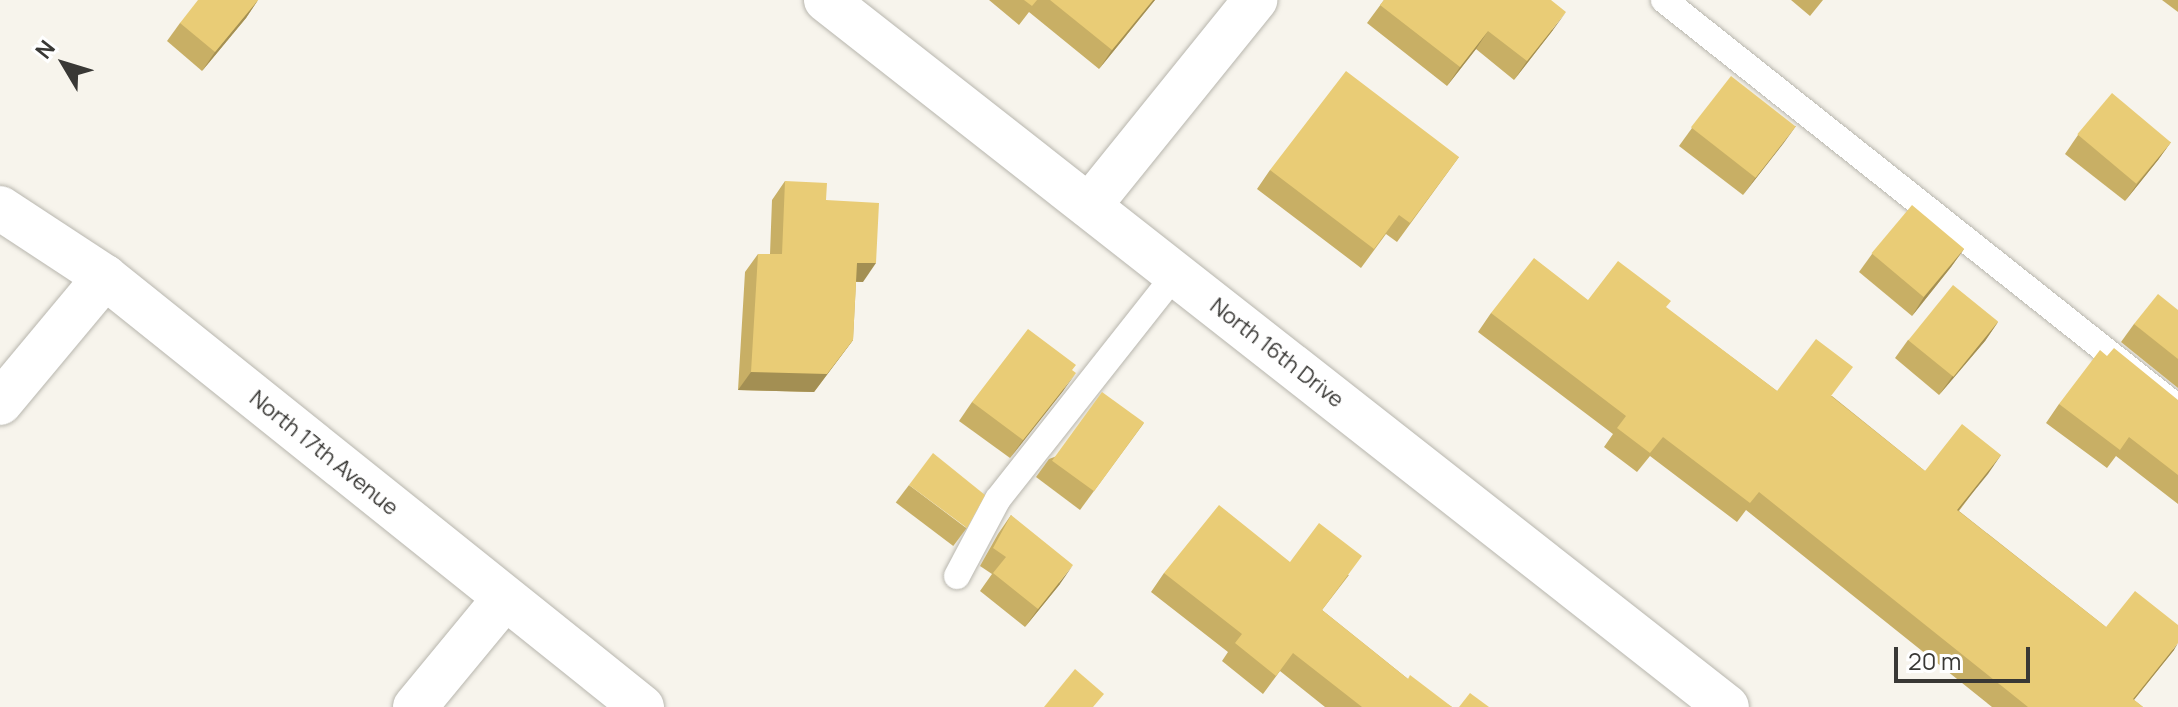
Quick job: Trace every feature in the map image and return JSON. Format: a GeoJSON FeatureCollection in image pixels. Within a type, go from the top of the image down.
{"type":"FeatureCollection","features":[{"type":"Feature","properties":{"kind":"street","name":"North 16th Drive"},"geometry":{"type":"LineString","coordinates":[[826,0],[1727,707]]}},
{"type":"Feature","properties":{"kind":"street"},"geometry":{"type":"LineString","coordinates":[[1089,206],[1255,0]]}},
{"type":"Feature","properties":{"kind":"street","name":"North 17th Avenue"},"geometry":{"type":"LineString","coordinates":[[0,208],[105,277],[642,707]]}},
{"type":"Feature","properties":{"kind":"street"},"geometry":{"type":"LineString","coordinates":[[0,403],[105,277]]}},
{"type":"Feature","properties":{"kind":"street"},"geometry":{"type":"LineString","coordinates":[[415,707],[504,599]]}},
{"type":"Feature","properties":{"kind":"lane"},"geometry":{"type":"LineString","coordinates":[[1664,0],[2178,408]]}},
{"type":"Feature","properties":{"kind":"lane"},"geometry":{"type":"LineString","coordinates":[[957,576],[998,499],[1176,274]]}},
{"type":"Feature","properties":{"kind":"building"},"geometry":{"type":"Polygon","coordinates":[[[198,0],[258,0],[215,52],[180,23],[198,0]]]}},
{"type":"Feature","properties":{"kind":"building"},"geometry":{"type":"Polygon","coordinates":[[[1050,0],[1153,0],[1112,50],[1050,0]]]}},
{"type":"Feature","properties":{"kind":"building"},"geometry":{"type":"Polygon","coordinates":[[[1384,0],[1551,0],[1566,12],[1527,61],[1488,31],[1460,67],[1380,5],[1384,0]]]}},
{"type":"Feature","properties":{"kind":"building"},"geometry":{"type":"Polygon","coordinates":[[[1346,71],[1459,157],[1410,223],[1399,215],[1374,249],[1270,170],[1346,71]]]}},
{"type":"Feature","properties":{"kind":"building"},"geometry":{"type":"Polygon","coordinates":[[[1731,76],[1796,126],[1756,178],[1691,127],[1731,76]]]}},
{"type":"Feature","properties":{"kind":"building"},"geometry":{"type":"Polygon","coordinates":[[[2112,93],[2171,142],[2136,184],[2077,134],[2112,93]]]}},
{"type":"Feature","properties":{"kind":"building"},"geometry":{"type":"Polygon","coordinates":[[[785,181],[827,183],[826,200],[879,203],[876,263],[857,263],[853,340],[827,374],[751,372],[758,254],[782,254],[785,181]]]}},
{"type":"Feature","properties":{"kind":"building"},"geometry":{"type":"Polygon","coordinates":[[[1912,205],[1964,249],[1924,297],[1872,253],[1912,205]]]}},
{"type":"Feature","properties":{"kind":"building"},"geometry":{"type":"Polygon","coordinates":[[[1534,258],[1588,300],[1618,261],[1671,301],[1666,307],[1777,391],[1816,339],[1853,367],[1831,396],[1925,471],[1962,424],[2001,455],[1957,510],[2106,627],[2135,591],[2178,625],[2178,643],[2133,699],[2143,707],[2028,707],[1759,492],[1750,503],[1663,437],[1650,453],[1617,428],[1626,416],[1491,313],[1534,258]]]}},
{"type":"Feature","properties":{"kind":"building"},"geometry":{"type":"Polygon","coordinates":[[[1953,285],[1998,322],[1953,377],[1908,340],[1953,285]]]}},
{"type":"Feature","properties":{"kind":"building"},"geometry":{"type":"Polygon","coordinates":[[[2158,294],[2178,310],[2178,359],[2134,324],[2158,294]]]}},
{"type":"Feature","properties":{"kind":"building"},"geometry":{"type":"Polygon","coordinates":[[[1028,329],[1076,365],[1072,370],[1076,373],[1023,440],[972,402],[1028,329]]]}},
{"type":"Feature","properties":{"kind":"building"},"geometry":{"type":"Polygon","coordinates":[[[2114,348],[2178,400],[2178,475],[2129,437],[2120,450],[2059,404],[2100,350],[2107,356],[2114,348]]]}},
{"type":"Feature","properties":{"kind":"building"},"geometry":{"type":"Polygon","coordinates":[[[1102,392],[1144,423],[1094,491],[1052,461],[1102,392]]]}},
{"type":"Feature","properties":{"kind":"building"},"geometry":{"type":"Polygon","coordinates":[[[933,453],[985,495],[967,528],[909,485],[933,453]]]}},
{"type":"Feature","properties":{"kind":"building"},"geometry":{"type":"Polygon","coordinates":[[[1219,505],[1290,562],[1319,523],[1362,556],[1322,610],[1408,679],[1410,675],[1452,707],[1362,707],[1293,653],[1276,676],[1235,643],[1242,634],[1164,573],[1219,505]]]}},
{"type":"Feature","properties":{"kind":"building"},"geometry":{"type":"Polygon","coordinates":[[[1011,515],[1073,565],[1038,609],[993,573],[1006,557],[993,548],[1011,515]]]}},
{"type":"Feature","properties":{"kind":"building"},"geometry":{"type":"Polygon","coordinates":[[[1075,669],[1104,694],[1093,707],[1044,707],[1075,669]]]}},
{"type":"Feature","properties":{"kind":"building"},"geometry":{"type":"Polygon","coordinates":[[[1470,693],[1489,707],[1459,707],[1470,693]]]}}]}
